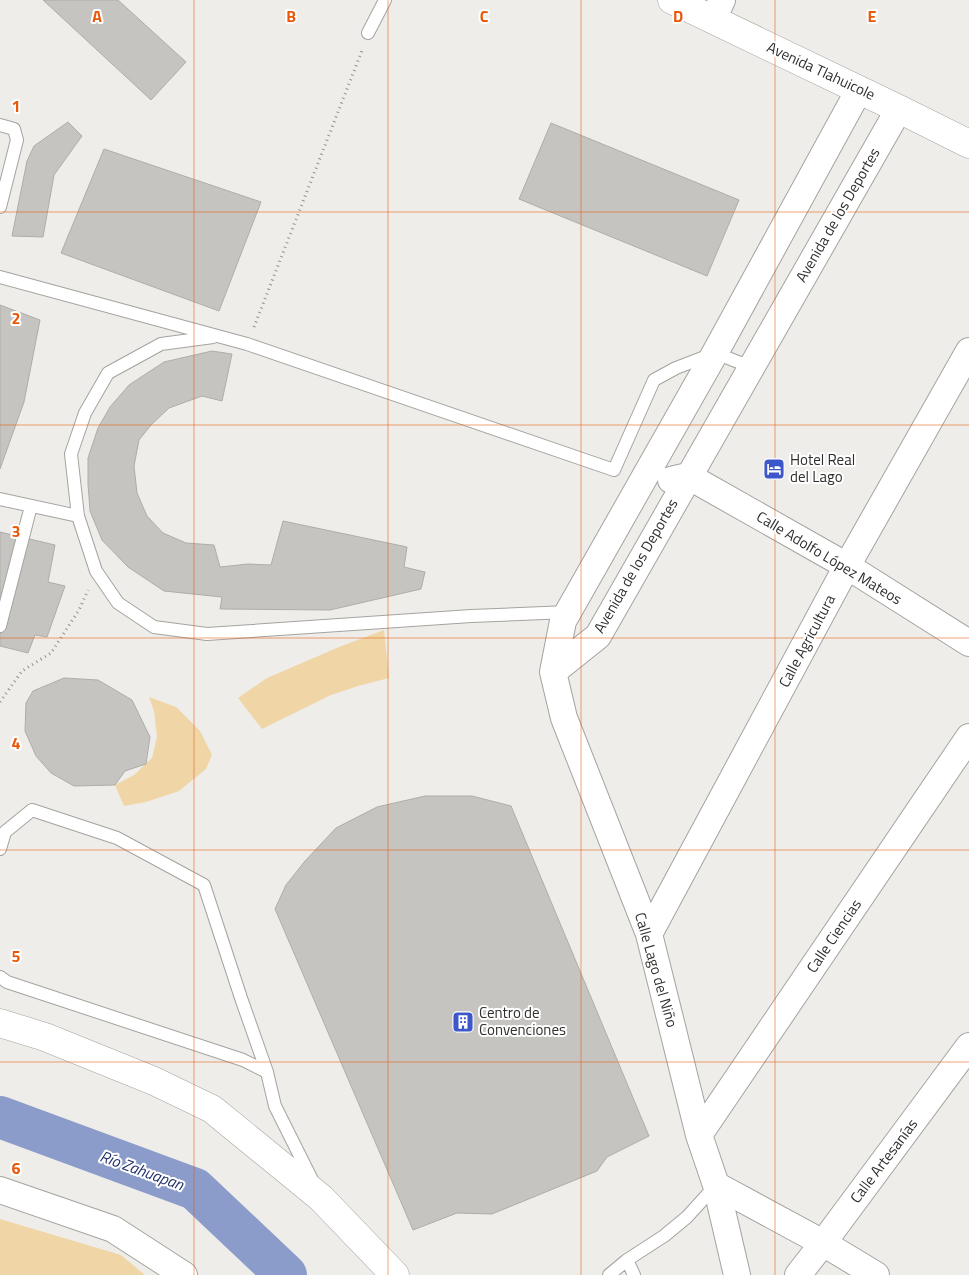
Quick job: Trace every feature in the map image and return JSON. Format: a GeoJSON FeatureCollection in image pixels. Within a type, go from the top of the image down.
{"type":"FeatureCollection","features":[{"type":"Feature","properties":{"kind":"street","name":"Avenida Tlahuicole"},"geometry":{"type":"LineString","coordinates":[[672,0],[718,10],[859,90],[969,144]]}},
{"type":"Feature","properties":{"kind":"street"},"geometry":{"type":"LineString","coordinates":[[552,672],[563,621],[715,354],[859,90]]}},
{"type":"Feature","properties":{"kind":"street","name":"Avenida de los Deportes"},"geometry":{"type":"LineString","coordinates":[[552,672],[598,636],[899,108]]}},
{"type":"Feature","properties":{"kind":"street","name":"Calle Agricultura"},"geometry":{"type":"LineString","coordinates":[[649,934],[847,566],[969,351]]}},
{"type":"Feature","properties":{"kind":"street"},"geometry":{"type":"LineString","coordinates":[[646,476],[664,481],[688,476],[684,458],[664,443]]}},
{"type":"Feature","properties":{"kind":"street","name":"Calle Adolfo López Mateos"},"geometry":{"type":"LineString","coordinates":[[688,476],[847,566],[969,643]]}},
{"type":"Feature","properties":{"kind":"street","name":"Calle Lago del Niño"},"geometry":{"type":"LineString","coordinates":[[552,672],[564,718],[649,934],[699,1135],[716,1185],[737,1275]]}},
{"type":"Feature","properties":{"kind":"street","name":"Calle Ciencias"},"geometry":{"type":"LineString","coordinates":[[699,1135],[969,737]]}},
{"type":"Feature","properties":{"kind":"street"},"geometry":{"type":"LineString","coordinates":[[0,1023],[45,1038],[154,1081],[212,1110],[321,1198],[395,1275]]}},
{"type":"Feature","properties":{"kind":"street","name":"Calle Artesanías"},"geometry":{"type":"LineString","coordinates":[[798,1275],[969,1046]]}},
{"type":"Feature","properties":{"kind":"street"},"geometry":{"type":"LineString","coordinates":[[716,1185],[823,1243],[876,1275]]}},
{"type":"Feature","properties":{"kind":"street"},"geometry":{"type":"LineString","coordinates":[[0,1190],[113,1229],[184,1275]]}},
{"type":"Feature","properties":{"kind":"lane"},"geometry":{"type":"LineString","coordinates":[[368,33],[385,0]]}},
{"type":"Feature","properties":{"kind":"lane"},"geometry":{"type":"LineString","coordinates":[[0,124],[14,129],[17,140],[0,207]]}},
{"type":"Feature","properties":{"kind":"lane"},"geometry":{"type":"LineString","coordinates":[[0,276],[247,344],[614,470],[654,380],[676,368],[715,354],[751,367]]}},
{"type":"Feature","properties":{"kind":"lane"},"geometry":{"type":"LineString","coordinates":[[220,336],[161,344],[108,373],[85,413],[71,454],[78,516],[96,571],[118,603],[154,627],[207,634],[471,616],[568,612]]}},
{"type":"Feature","properties":{"kind":"lane"},"geometry":{"type":"LineString","coordinates":[[0,499],[78,516]]}},
{"type":"Feature","properties":{"kind":"lane"},"geometry":{"type":"LineString","coordinates":[[0,626],[31,506]]}},
{"type":"Feature","properties":{"kind":"lane"},"geometry":{"type":"LineString","coordinates":[[0,849],[5,832],[32,810],[117,838],[204,885],[266,1072],[275,1106],[321,1198]]}},
{"type":"Feature","properties":{"kind":"lane"},"geometry":{"type":"LineString","coordinates":[[0,977],[7,982],[242,1060],[266,1072]]}},
{"type":"Feature","properties":{"kind":"lane"},"geometry":{"type":"LineString","coordinates":[[609,1275],[627,1260],[664,1236],[687,1217],[716,1185]]}},
{"type":"Feature","properties":{"kind":"lane"},"geometry":{"type":"LineString","coordinates":[[627,1260],[634,1275]]}},
{"type":"Feature","properties":{"kind":"path"},"geometry":{"type":"LineString","coordinates":[[247,344],[368,33]]}},
{"type":"Feature","properties":{"kind":"path"},"geometry":{"type":"LineString","coordinates":[[0,702],[22,671],[51,653],[79,610],[96,571]]}},
{"type":"Feature","properties":{"kind":"shaded area"},"geometry":{"type":"Polygon","coordinates":[[[384,630],[389,678],[331,695],[262,729],[238,698],[267,678],[384,630]]]}},
{"type":"Feature","properties":{"kind":"shaded area"},"geometry":{"type":"Polygon","coordinates":[[[149,697],[176,707],[200,731],[212,755],[206,769],[179,791],[146,802],[124,806],[115,785],[134,775],[152,758],[157,737],[154,711],[149,697]]]}},
{"type":"Feature","properties":{"kind":"shaded area"},"geometry":{"type":"Polygon","coordinates":[[[0,1219],[121,1255],[145,1275],[0,1275],[0,1219]]]}},
{"type":"Feature","properties":{"kind":"building"},"geometry":{"type":"Polygon","coordinates":[[[43,0],[118,0],[186,62],[151,100],[43,0]]]}},
{"type":"Feature","properties":{"kind":"building"},"geometry":{"type":"Polygon","coordinates":[[[68,122],[82,136],[54,175],[43,237],[12,236],[27,161],[34,146],[68,122]]]}},
{"type":"Feature","properties":{"kind":"building"},"geometry":{"type":"Polygon","coordinates":[[[551,123],[739,200],[707,276],[519,199],[551,123]]]}},
{"type":"Feature","properties":{"kind":"building"},"geometry":{"type":"Polygon","coordinates":[[[104,149],[261,202],[219,311],[61,253],[104,149]]]}},
{"type":"Feature","properties":{"kind":"building"},"geometry":{"type":"Polygon","coordinates":[[[0,305],[40,320],[24,402],[0,469],[0,305]]]}},
{"type":"Feature","properties":{"kind":"building"},"geometry":{"type":"Polygon","coordinates":[[[212,351],[232,354],[222,401],[202,396],[169,408],[151,425],[139,440],[134,466],[137,493],[147,516],[163,533],[186,543],[214,545],[220,567],[248,564],[271,565],[283,521],[407,547],[404,567],[425,572],[421,589],[330,610],[220,609],[222,597],[164,591],[128,567],[102,540],[90,511],[88,458],[98,428],[110,407],[129,385],[164,362],[212,351]]]}},
{"type":"Feature","properties":{"kind":"building"},"geometry":{"type":"Polygon","coordinates":[[[0,532],[55,545],[48,582],[65,586],[47,637],[35,635],[28,653],[0,646],[0,532]]]}},
{"type":"Feature","properties":{"kind":"building"},"geometry":{"type":"Polygon","coordinates":[[[64,678],[98,680],[132,700],[150,737],[146,764],[125,771],[115,785],[74,786],[51,773],[36,756],[25,731],[26,703],[33,691],[64,678]]]}},
{"type":"Feature","properties":{"kind":"building","name":"Centro de Convenciones"},"geometry":{"type":"Polygon","coordinates":[[[425,796],[472,796],[511,806],[649,1136],[607,1157],[597,1171],[492,1214],[457,1213],[413,1230],[275,909],[286,885],[305,861],[336,828],[377,807],[425,796]]]}},
{"type":"Feature","properties":{"kind":"waterway","name":"Río Zahuapan"},"geometry":{"type":"LineString","coordinates":[[0,1117],[195,1189],[286,1275]]}},
{"type":"Feature","properties":{"kind":"place","name":"Hotel Real del Lago"},"geometry":{"type":"Point","coordinates":[774,469]}},
{"type":"Feature","properties":{"kind":"place","name":"Centro de Convenciones"},"geometry":{"type":"Point","coordinates":[463,1022]}}]}
